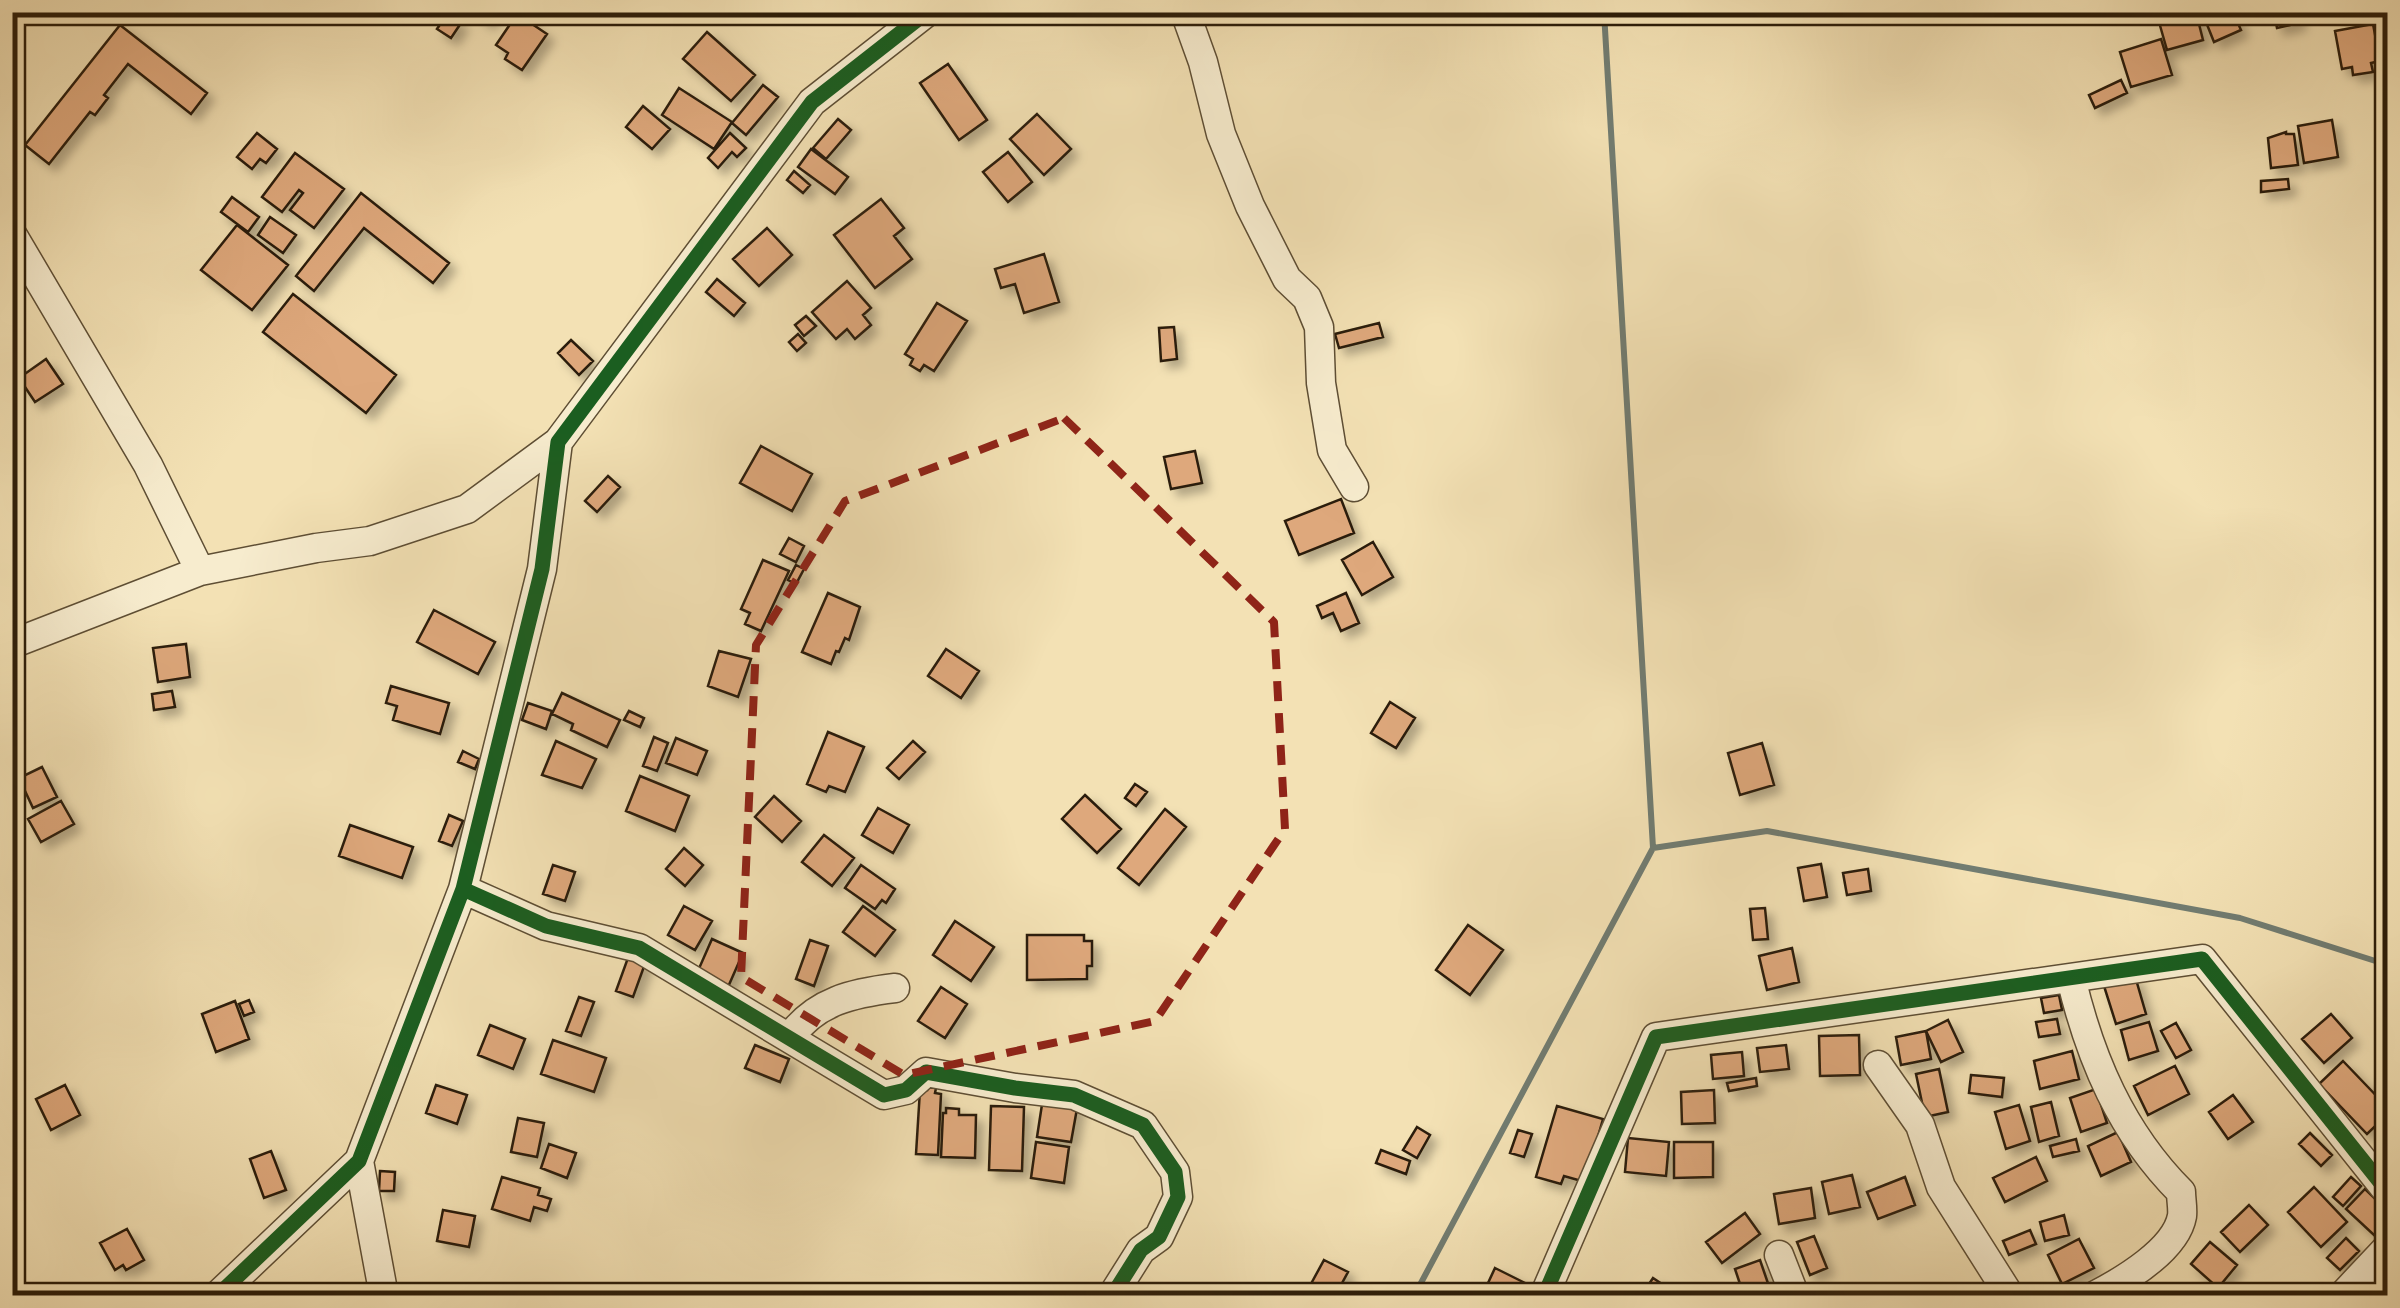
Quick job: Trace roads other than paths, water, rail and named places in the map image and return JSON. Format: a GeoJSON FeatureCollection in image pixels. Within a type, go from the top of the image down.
{"type":"FeatureCollection","features":[{"type":"Feature","properties":{"kind":"street"},"geometry":{"type":"LineString","coordinates":[[12,644],[200,571],[370,541],[466,509],[558,442],[812,102],[928,12]]}},
{"type":"Feature","properties":{"kind":"street"},"geometry":{"type":"LineString","coordinates":[[1185,12],[1203,62],[1220,134],[1250,206],[1287,279],[1307,298],[1319,327],[1321,383],[1332,450],[1354,487]]}},
{"type":"Feature","properties":{"kind":"street"},"geometry":{"type":"LineString","coordinates":[[12,234],[148,465],[200,571]]}},
{"type":"Feature","properties":{"kind":"street"},"geometry":{"type":"LineString","coordinates":[[217,1296],[359,1161],[463,889],[542,569],[558,442]]}},
{"type":"Feature","properties":{"kind":"street"},"geometry":{"type":"LineString","coordinates":[[463,889],[546,926],[639,948],[884,1095],[906,1090],[926,1072],[1074,1094],[1143,1124],[1175,1172],[1178,1197],[1159,1237],[1140,1250],[1112,1296]]}},
{"type":"Feature","properties":{"kind":"street"},"geometry":{"type":"LineString","coordinates":[[1544,1296],[1656,1037],[2202,959],[2388,1192]]}},
{"type":"Feature","properties":{"kind":"street"},"geometry":{"type":"LineString","coordinates":[[2071,978],[2102,1080],[2161,1172],[2181,1192],[2182,1218],[2164,1248],[2122,1282],[2094,1296]]}},
{"type":"Feature","properties":{"kind":"street"},"geometry":{"type":"LineString","coordinates":[[790,1037],[818,1008],[858,993],[895,988]]}},
{"type":"Feature","properties":{"kind":"street"},"geometry":{"type":"LineString","coordinates":[[1878,1065],[1920,1125],[1942,1187],[2010,1296]]}},
{"type":"Feature","properties":{"kind":"street"},"geometry":{"type":"LineString","coordinates":[[359,1161],[384,1296]]}},
{"type":"Feature","properties":{"kind":"street"},"geometry":{"type":"LineString","coordinates":[[2342,1296],[2388,1247]]}},
{"type":"Feature","properties":{"kind":"street"},"geometry":{"type":"LineString","coordinates":[[1779,1255],[1795,1296]]}},
{"type":"Feature","properties":{"kind":"waterway"},"geometry":{"type":"LineString","coordinates":[[1414,1296],[1653,848],[1604,12]]}},
{"type":"Feature","properties":{"kind":"waterway"},"geometry":{"type":"LineString","coordinates":[[1653,848],[1767,831],[2240,918],[2388,965]]}}]}
